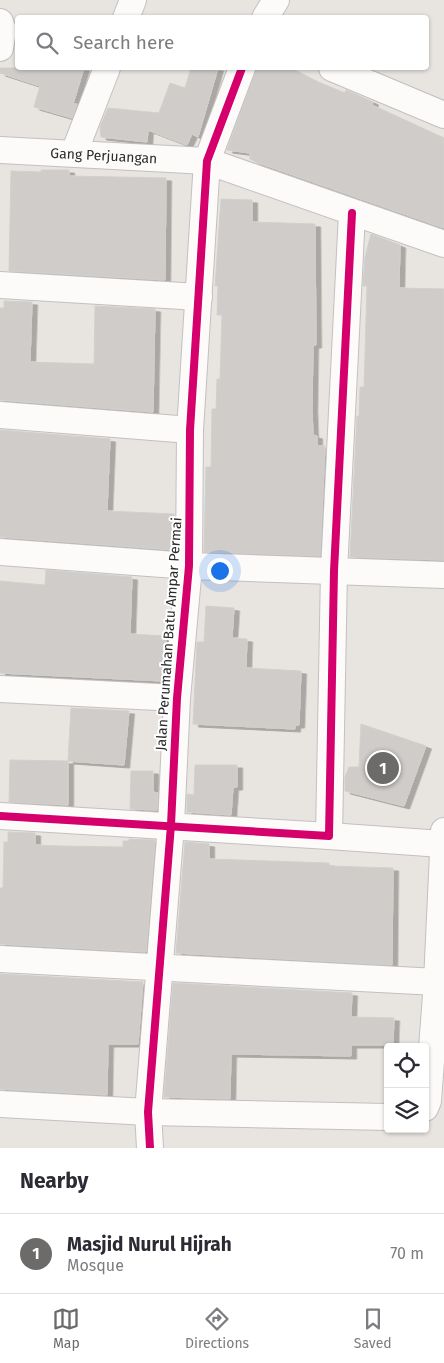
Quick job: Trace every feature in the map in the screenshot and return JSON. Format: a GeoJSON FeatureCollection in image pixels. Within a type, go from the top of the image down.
{"type":"FeatureCollection","features":[{"type":"Feature","properties":{"kind":"street"},"geometry":{"type":"LineString","coordinates":[[127,15],[133,0]]}},
{"type":"Feature","properties":{"kind":"street"},"geometry":{"type":"LineString","coordinates":[[267,15],[276,0]]}},
{"type":"Feature","properties":{"kind":"street"},"geometry":{"type":"LineString","coordinates":[[0,22],[3,35],[0,48]]}},
{"type":"Feature","properties":{"kind":"street"},"geometry":{"type":"LineString","coordinates":[[74,153],[106,70]]}},
{"type":"Feature","properties":{"kind":"street","name":"Jalan Perumahan Batu Ampar Permai"},"geometry":{"type":"LineString","coordinates":[[150,1148],[148,1112],[171,825],[177,698],[189,566],[190,430],[207,161],[241,70]]}},
{"type":"Feature","properties":{"kind":"street"},"geometry":{"type":"LineString","coordinates":[[337,70],[444,115]]}},
{"type":"Feature","properties":{"kind":"street","name":"Gang Perjuangan"},"geometry":{"type":"LineString","coordinates":[[0,150],[207,161],[444,244]]}},
{"type":"Feature","properties":{"kind":"street"},"geometry":{"type":"LineString","coordinates":[[329,836],[334,571],[352,213]]}},
{"type":"Feature","properties":{"kind":"street"},"geometry":{"type":"LineString","coordinates":[[0,286],[199,297]]}},
{"type":"Feature","properties":{"kind":"street"},"geometry":{"type":"LineString","coordinates":[[0,415],[190,430]]}},
{"type":"Feature","properties":{"kind":"street"},"geometry":{"type":"LineString","coordinates":[[0,552],[189,566],[444,575]]}},
{"type":"Feature","properties":{"kind":"street"},"geometry":{"type":"LineString","coordinates":[[0,689],[177,698]]}},
{"type":"Feature","properties":{"kind":"street"},"geometry":{"type":"LineString","coordinates":[[0,816],[329,836],[443,837],[437,982],[429,1088]]}},
{"type":"Feature","properties":{"kind":"street"},"geometry":{"type":"LineString","coordinates":[[0,959],[437,982]]}},
{"type":"Feature","properties":{"kind":"street"},"geometry":{"type":"LineString","coordinates":[[0,1104],[148,1112],[384,1117]]}},
{"type":"Feature","properties":{"kind":"building"},"geometry":{"type":"Polygon","coordinates":[[[0,68],[15,68],[15,70],[83,70],[73,104],[77,104],[72,118],[34,107],[40,86],[0,73],[0,68]]]}},
{"type":"Feature","properties":{"kind":"building"},"geometry":{"type":"Polygon","coordinates":[[[190,70],[217,70],[198,137],[192,134],[187,145],[148,130],[147,142],[101,137],[100,127],[108,108],[159,113],[170,83],[185,88],[190,70]]]}},
{"type":"Feature","properties":{"kind":"building"},"geometry":{"type":"Polygon","coordinates":[[[256,70],[295,70],[318,82],[345,93],[346,90],[373,102],[372,105],[444,138],[444,228],[256,162],[250,159],[250,153],[227,150],[256,70]]]}},
{"type":"Feature","properties":{"kind":"building"},"geometry":{"type":"Polygon","coordinates":[[[41,170],[69,170],[69,176],[166,178],[165,280],[9,271],[11,171],[41,172],[41,170]]]}},
{"type":"Feature","properties":{"kind":"building"},"geometry":{"type":"Polygon","coordinates":[[[221,199],[252,200],[252,222],[315,224],[316,345],[313,345],[313,435],[317,436],[317,446],[325,446],[320,556],[204,552],[206,467],[211,467],[212,409],[216,409],[217,379],[220,379],[222,315],[217,315],[218,286],[215,286],[221,199]]]}},
{"type":"Feature","properties":{"kind":"building"},"geometry":{"type":"Polygon","coordinates":[[[371,234],[400,245],[399,288],[444,289],[444,560],[350,557],[357,416],[359,416],[360,387],[364,387],[367,286],[363,286],[365,257],[371,234]]]}},
{"type":"Feature","properties":{"kind":"building"},"geometry":{"type":"Polygon","coordinates":[[[4,301],[32,302],[30,362],[94,364],[95,306],[155,309],[153,412],[0,400],[0,308],[4,308],[4,301]]]}},
{"type":"Feature","properties":{"kind":"building"},"geometry":{"type":"Polygon","coordinates":[[[0,430],[110,439],[107,511],[174,514],[174,550],[0,537],[0,430]]]}},
{"type":"Feature","properties":{"kind":"building"},"geometry":{"type":"Polygon","coordinates":[[[46,570],[132,577],[130,634],[166,636],[163,681],[0,673],[0,581],[45,585],[46,570]]]}},
{"type":"Feature","properties":{"kind":"building"},"geometry":{"type":"Polygon","coordinates":[[[206,606],[234,608],[232,638],[247,639],[246,668],[301,671],[299,725],[295,725],[295,729],[193,724],[197,642],[204,642],[206,606]]]}},
{"type":"Feature","properties":{"kind":"building"},"geometry":{"type":"Polygon","coordinates":[[[71,708],[129,711],[124,765],[68,761],[71,708]]]}},
{"type":"Feature","properties":{"kind":"building"},"geometry":{"type":"Polygon","coordinates":[[[361,724],[426,746],[404,806],[345,791],[345,777],[349,767],[359,767],[361,724]]]}},
{"type":"Feature","properties":{"kind":"building"},"geometry":{"type":"Polygon","coordinates":[[[10,760],[68,761],[68,805],[9,802],[10,760]]]}},
{"type":"Feature","properties":{"kind":"building"},"geometry":{"type":"Polygon","coordinates":[[[195,765],[237,765],[237,787],[233,787],[231,815],[187,812],[187,794],[194,795],[195,765]]]}},
{"type":"Feature","properties":{"kind":"building"},"geometry":{"type":"Polygon","coordinates":[[[131,771],[153,771],[153,792],[158,793],[157,810],[130,809],[131,771]]]}},
{"type":"Feature","properties":{"kind":"building"},"geometry":{"type":"Polygon","coordinates":[[[8,832],[35,833],[35,845],[123,847],[123,841],[129,841],[129,839],[155,840],[146,952],[0,944],[0,888],[3,888],[4,842],[8,842],[8,832]]]}},
{"type":"Feature","properties":{"kind":"building"},"geometry":{"type":"Polygon","coordinates":[[[185,842],[209,844],[209,859],[329,863],[329,866],[393,868],[392,965],[176,953],[185,842]]]}},
{"type":"Feature","properties":{"kind":"building"},"geometry":{"type":"Polygon","coordinates":[[[0,974],[143,982],[138,1044],[108,1044],[107,1095],[0,1089],[0,974]]]}},
{"type":"Feature","properties":{"kind":"building"},"geometry":{"type":"Polygon","coordinates":[[[173,983],[352,993],[351,1017],[394,1018],[393,1043],[384,1043],[384,1045],[351,1045],[351,1056],[231,1054],[230,1099],[164,1097],[173,983]]]}},
{"type":"Feature","properties":{"kind":"cycle path"},"geometry":{"type":"LineString","coordinates":[[150,1148],[148,1112],[171,825],[177,698],[189,566],[190,430],[207,161],[241,70]]}},
{"type":"Feature","properties":{"kind":"cycle path"},"geometry":{"type":"LineString","coordinates":[[0,816],[329,836],[334,571],[352,213]]}},
{"type":"Feature","properties":{"kind":"place","name":"Masjid Nurul Hijrah"},"geometry":{"type":"Point","coordinates":[383,768]}}]}
